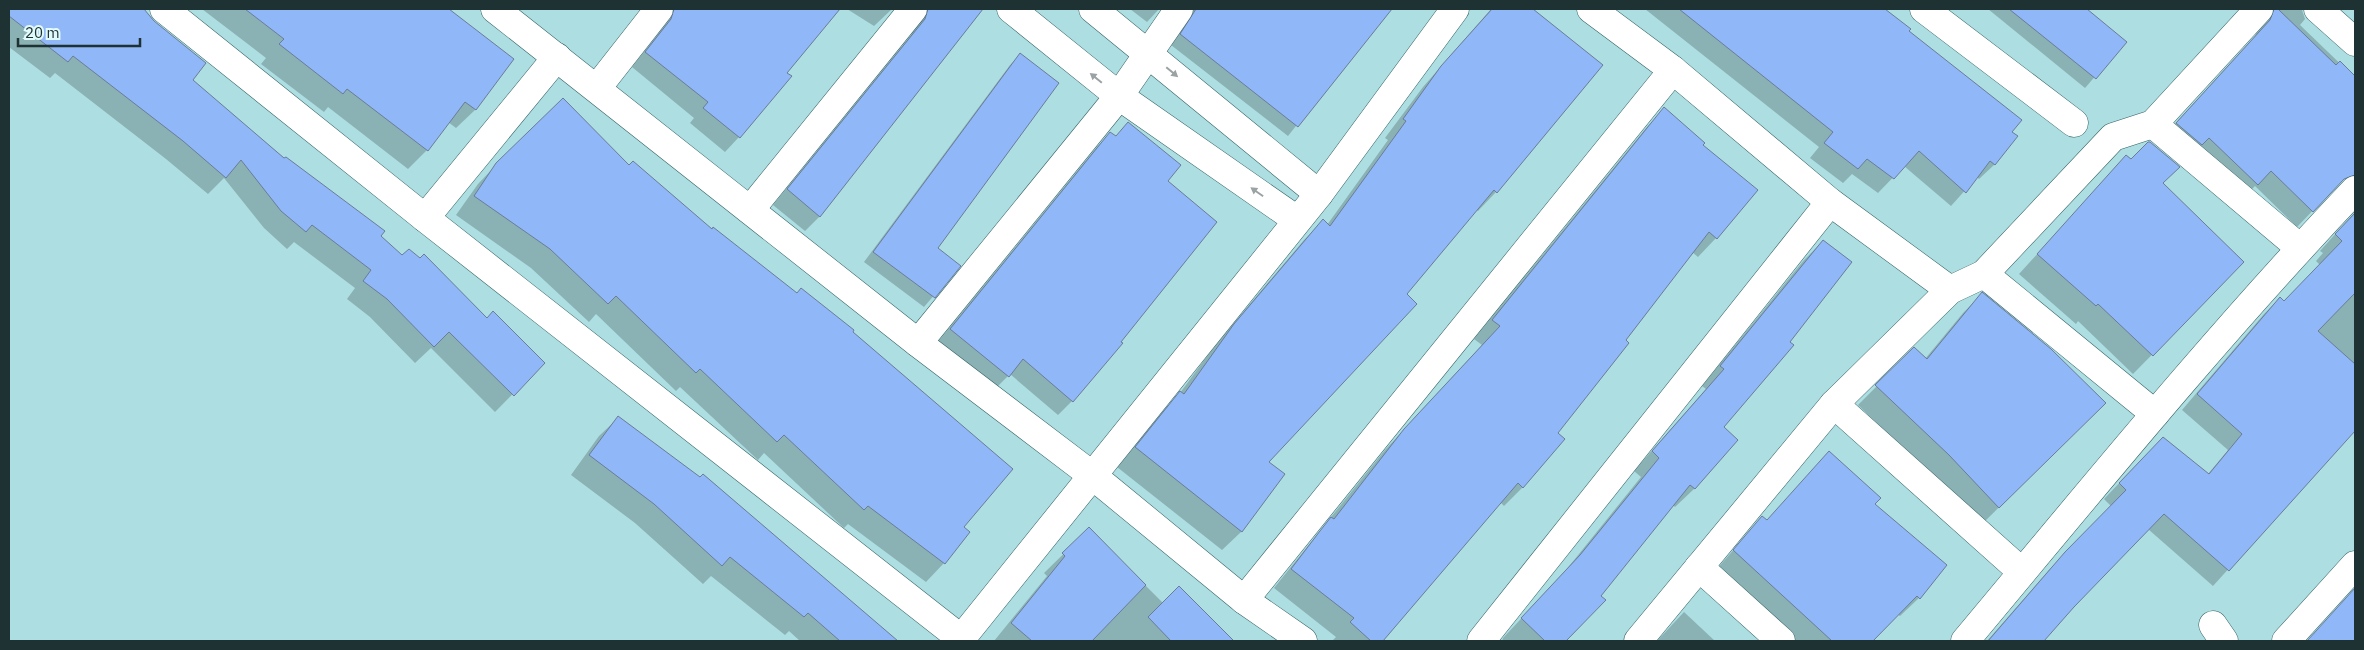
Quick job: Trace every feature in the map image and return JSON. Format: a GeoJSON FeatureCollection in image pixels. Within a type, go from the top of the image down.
{"type":"FeatureCollection","features":[{"type":"Feature","properties":{"kind":"street"},"geometry":{"type":"LineString","coordinates":[[164,9],[425,218],[963,640],[1319,194],[1455,9]]}},
{"type":"Feature","properties":{"kind":"street"},"geometry":{"type":"LineString","coordinates":[[495,9],[918,343],[1093,476],[1244,600],[1303,641]]}},
{"type":"Feature","properties":{"kind":"street"},"geometry":{"type":"LineString","coordinates":[[597,88],[659,9]]}},
{"type":"Feature","properties":{"kind":"street"},"geometry":{"type":"LineString","coordinates":[[750,210],[913,9]]}},
{"type":"Feature","properties":{"kind":"street"},"geometry":{"type":"LineString","coordinates":[[1011,9],[1119,96],[1298,220]]}},
{"type":"Feature","properties":{"kind":"street"},"geometry":{"type":"LineString","coordinates":[[1093,9],[1319,194]]}},
{"type":"Feature","properties":{"kind":"street"},"geometry":{"type":"LineString","coordinates":[[918,343],[1119,96],[1179,9]]}},
{"type":"Feature","properties":{"kind":"street"},"geometry":{"type":"LineString","coordinates":[[1591,9],[1673,70],[1830,202],[1950,290]]}},
{"type":"Feature","properties":{"kind":"street"},"geometry":{"type":"LineString","coordinates":[[1924,9],[2074,123]]}},
{"type":"Feature","properties":{"kind":"street"},"geometry":{"type":"LineString","coordinates":[[1638,641],[1834,404],[1950,290],[1984,274],[2113,137],[2154,124],[2259,9]]}},
{"type":"Feature","properties":{"kind":"street"},"geometry":{"type":"LineString","coordinates":[[2318,9],[2355,42]]}},
{"type":"Feature","properties":{"kind":"street"},"geometry":{"type":"LineString","coordinates":[[425,218],[557,57]]}},
{"type":"Feature","properties":{"kind":"street"},"geometry":{"type":"LineString","coordinates":[[1244,600],[1673,70]]}},
{"type":"Feature","properties":{"kind":"street"},"geometry":{"type":"LineString","coordinates":[[2154,124],[2300,248]]}},
{"type":"Feature","properties":{"kind":"street"},"geometry":{"type":"LineString","coordinates":[[1965,641],[2154,414],[2300,248],[2355,190]]}},
{"type":"Feature","properties":{"kind":"street"},"geometry":{"type":"LineString","coordinates":[[1481,641],[1830,202]]}},
{"type":"Feature","properties":{"kind":"street"},"geometry":{"type":"LineString","coordinates":[[1984,274],[2154,414]]}},
{"type":"Feature","properties":{"kind":"street"},"geometry":{"type":"LineString","coordinates":[[1834,404],[2022,572]]}},
{"type":"Feature","properties":{"kind":"street"},"geometry":{"type":"LineString","coordinates":[[2286,641],[2355,565]]}},
{"type":"Feature","properties":{"kind":"street"},"geometry":{"type":"LineString","coordinates":[[1699,567],[1781,641]]}},
{"type":"Feature","properties":{"kind":"building"},"geometry":{"type":"Polygon","coordinates":[[[9,9],[144,9],[154,21],[206,63],[193,80],[284,158],[286,157],[385,231],[381,236],[402,255],[409,249],[420,258],[424,254],[487,318],[493,311],[545,363],[514,396],[449,332],[434,347],[387,299],[363,281],[371,270],[312,225],[306,232],[281,211],[241,160],[226,178],[183,141],[73,56],[68,62],[9,16],[9,9]]]}},
{"type":"Feature","properties":{"kind":"building"},"geometry":{"type":"Polygon","coordinates":[[[245,9],[449,9],[514,59],[476,110],[465,102],[428,151],[347,89],[343,94],[279,44],[284,39],[245,9]]]}},
{"type":"Feature","properties":{"kind":"building"},"geometry":{"type":"Polygon","coordinates":[[[674,9],[840,9],[787,73],[792,76],[740,138],[703,108],[708,102],[645,52],[671,19],[674,9]]]}},
{"type":"Feature","properties":{"kind":"building"},"geometry":{"type":"Polygon","coordinates":[[[928,9],[983,9],[820,217],[787,189],[925,19],[928,9]]]}},
{"type":"Feature","properties":{"kind":"building"},"geometry":{"type":"Polygon","coordinates":[[[1196,9],[1392,9],[1298,127],[1180,34],[1196,9]]]}},
{"type":"Feature","properties":{"kind":"building"},"geometry":{"type":"Polygon","coordinates":[[[1492,9],[1533,9],[1603,65],[1497,193],[1494,190],[1407,294],[1417,304],[1269,462],[1285,474],[1242,532],[1135,447],[1180,391],[1184,394],[1234,324],[1323,219],[1330,226],[1406,121],[1403,119],[1441,66],[1492,9]]]}},
{"type":"Feature","properties":{"kind":"building"},"geometry":{"type":"Polygon","coordinates":[[[1679,9],[1885,9],[1911,29],[1909,31],[2022,120],[2012,132],[2018,136],[1995,165],[1990,161],[1966,193],[1919,151],[1894,179],[1867,159],[1858,169],[1824,143],[1833,132],[1679,9]]]}},
{"type":"Feature","properties":{"kind":"building"},"geometry":{"type":"Polygon","coordinates":[[[2009,9],[2087,9],[2127,42],[2096,79],[2009,9]]]}},
{"type":"Feature","properties":{"kind":"building"},"geometry":{"type":"Polygon","coordinates":[[[2274,9],[2278,9],[2336,65],[2340,61],[2355,76],[2355,175],[2344,179],[2313,212],[2271,171],[2258,185],[2209,138],[2202,145],[2176,123],[2270,20],[2274,9]]]}},
{"type":"Feature","properties":{"kind":"building"},"geometry":{"type":"Polygon","coordinates":[[[1020,53],[1059,83],[938,248],[961,266],[935,298],[873,252],[1020,53]]]}},
{"type":"Feature","properties":{"kind":"building"},"geometry":{"type":"Polygon","coordinates":[[[563,98],[629,165],[633,161],[712,229],[713,227],[797,293],[801,288],[854,330],[853,332],[1013,469],[964,527],[970,532],[945,564],[868,506],[864,510],[784,435],[777,442],[700,369],[696,373],[616,296],[608,304],[550,249],[474,196],[496,163],[563,98]]]}},
{"type":"Feature","properties":{"kind":"building"},"geometry":{"type":"Polygon","coordinates":[[[1664,107],[1705,143],[1703,145],[1758,190],[1717,239],[1709,232],[1626,340],[1629,343],[1558,433],[1565,439],[1523,488],[1518,483],[1383,641],[1371,641],[1350,622],[1354,618],[1291,569],[1331,517],[1334,519],[1404,429],[1500,326],[1492,320],[1664,107]]]}},
{"type":"Feature","properties":{"kind":"building"},"geometry":{"type":"Polygon","coordinates":[[[1128,122],[1181,165],[1168,181],[1217,222],[1121,342],[1123,343],[1073,402],[1023,359],[1009,377],[950,329],[1110,132],[1116,136],[1128,122]]]}},
{"type":"Feature","properties":{"kind":"building"},"geometry":{"type":"Polygon","coordinates":[[[2148,142],[2180,167],[2163,183],[2244,262],[2153,356],[2098,304],[2096,306],[2037,254],[2126,155],[2131,159],[2148,142]]]}},
{"type":"Feature","properties":{"kind":"building"},"geometry":{"type":"Polygon","coordinates":[[[2355,213],[2355,293],[2318,331],[2355,364],[2355,431],[2229,571],[2164,514],[2074,607],[2044,641],[1988,641],[2065,552],[2126,490],[2119,483],[2163,437],[2209,474],[2242,434],[2197,394],[2280,297],[2284,301],[2342,241],[2335,234],[2355,213]]]}},
{"type":"Feature","properties":{"kind":"building"},"geometry":{"type":"Polygon","coordinates":[[[1823,240],[1852,262],[1790,342],[1794,345],[1724,427],[1738,440],[1695,489],[1690,485],[1601,596],[1606,600],[1566,641],[1545,641],[1521,618],[1580,555],[1659,458],[1652,451],[1724,369],[1720,366],[1823,240]]]}},
{"type":"Feature","properties":{"kind":"building"},"geometry":{"type":"Polygon","coordinates":[[[1982,292],[2051,349],[2106,403],[1999,508],[1949,455],[1875,385],[1914,347],[1927,359],[1982,292]]]}},
{"type":"Feature","properties":{"kind":"building"},"geometry":{"type":"Polygon","coordinates":[[[618,416],[700,477],[703,474],[898,641],[840,641],[808,613],[804,617],[730,557],[722,566],[654,504],[589,455],[618,416]]]}},
{"type":"Feature","properties":{"kind":"building"},"geometry":{"type":"Polygon","coordinates":[[[1829,451],[1881,498],[1875,504],[1947,565],[1920,599],[1917,596],[1873,641],[1832,641],[1733,550],[1762,516],[1767,520],[1829,451]]]}},
{"type":"Feature","properties":{"kind":"building"},"geometry":{"type":"Polygon","coordinates":[[[1089,527],[1146,585],[1092,641],[1032,641],[1011,623],[1065,556],[1062,553],[1089,527]]]}},
{"type":"Feature","properties":{"kind":"building"},"geometry":{"type":"Polygon","coordinates":[[[1179,586],[1234,641],[1171,641],[1148,617],[1179,586]]]}},
{"type":"Feature","properties":{"kind":"building"},"geometry":{"type":"Polygon","coordinates":[[[2355,588],[2355,641],[2307,641],[2355,588]]]}}]}
